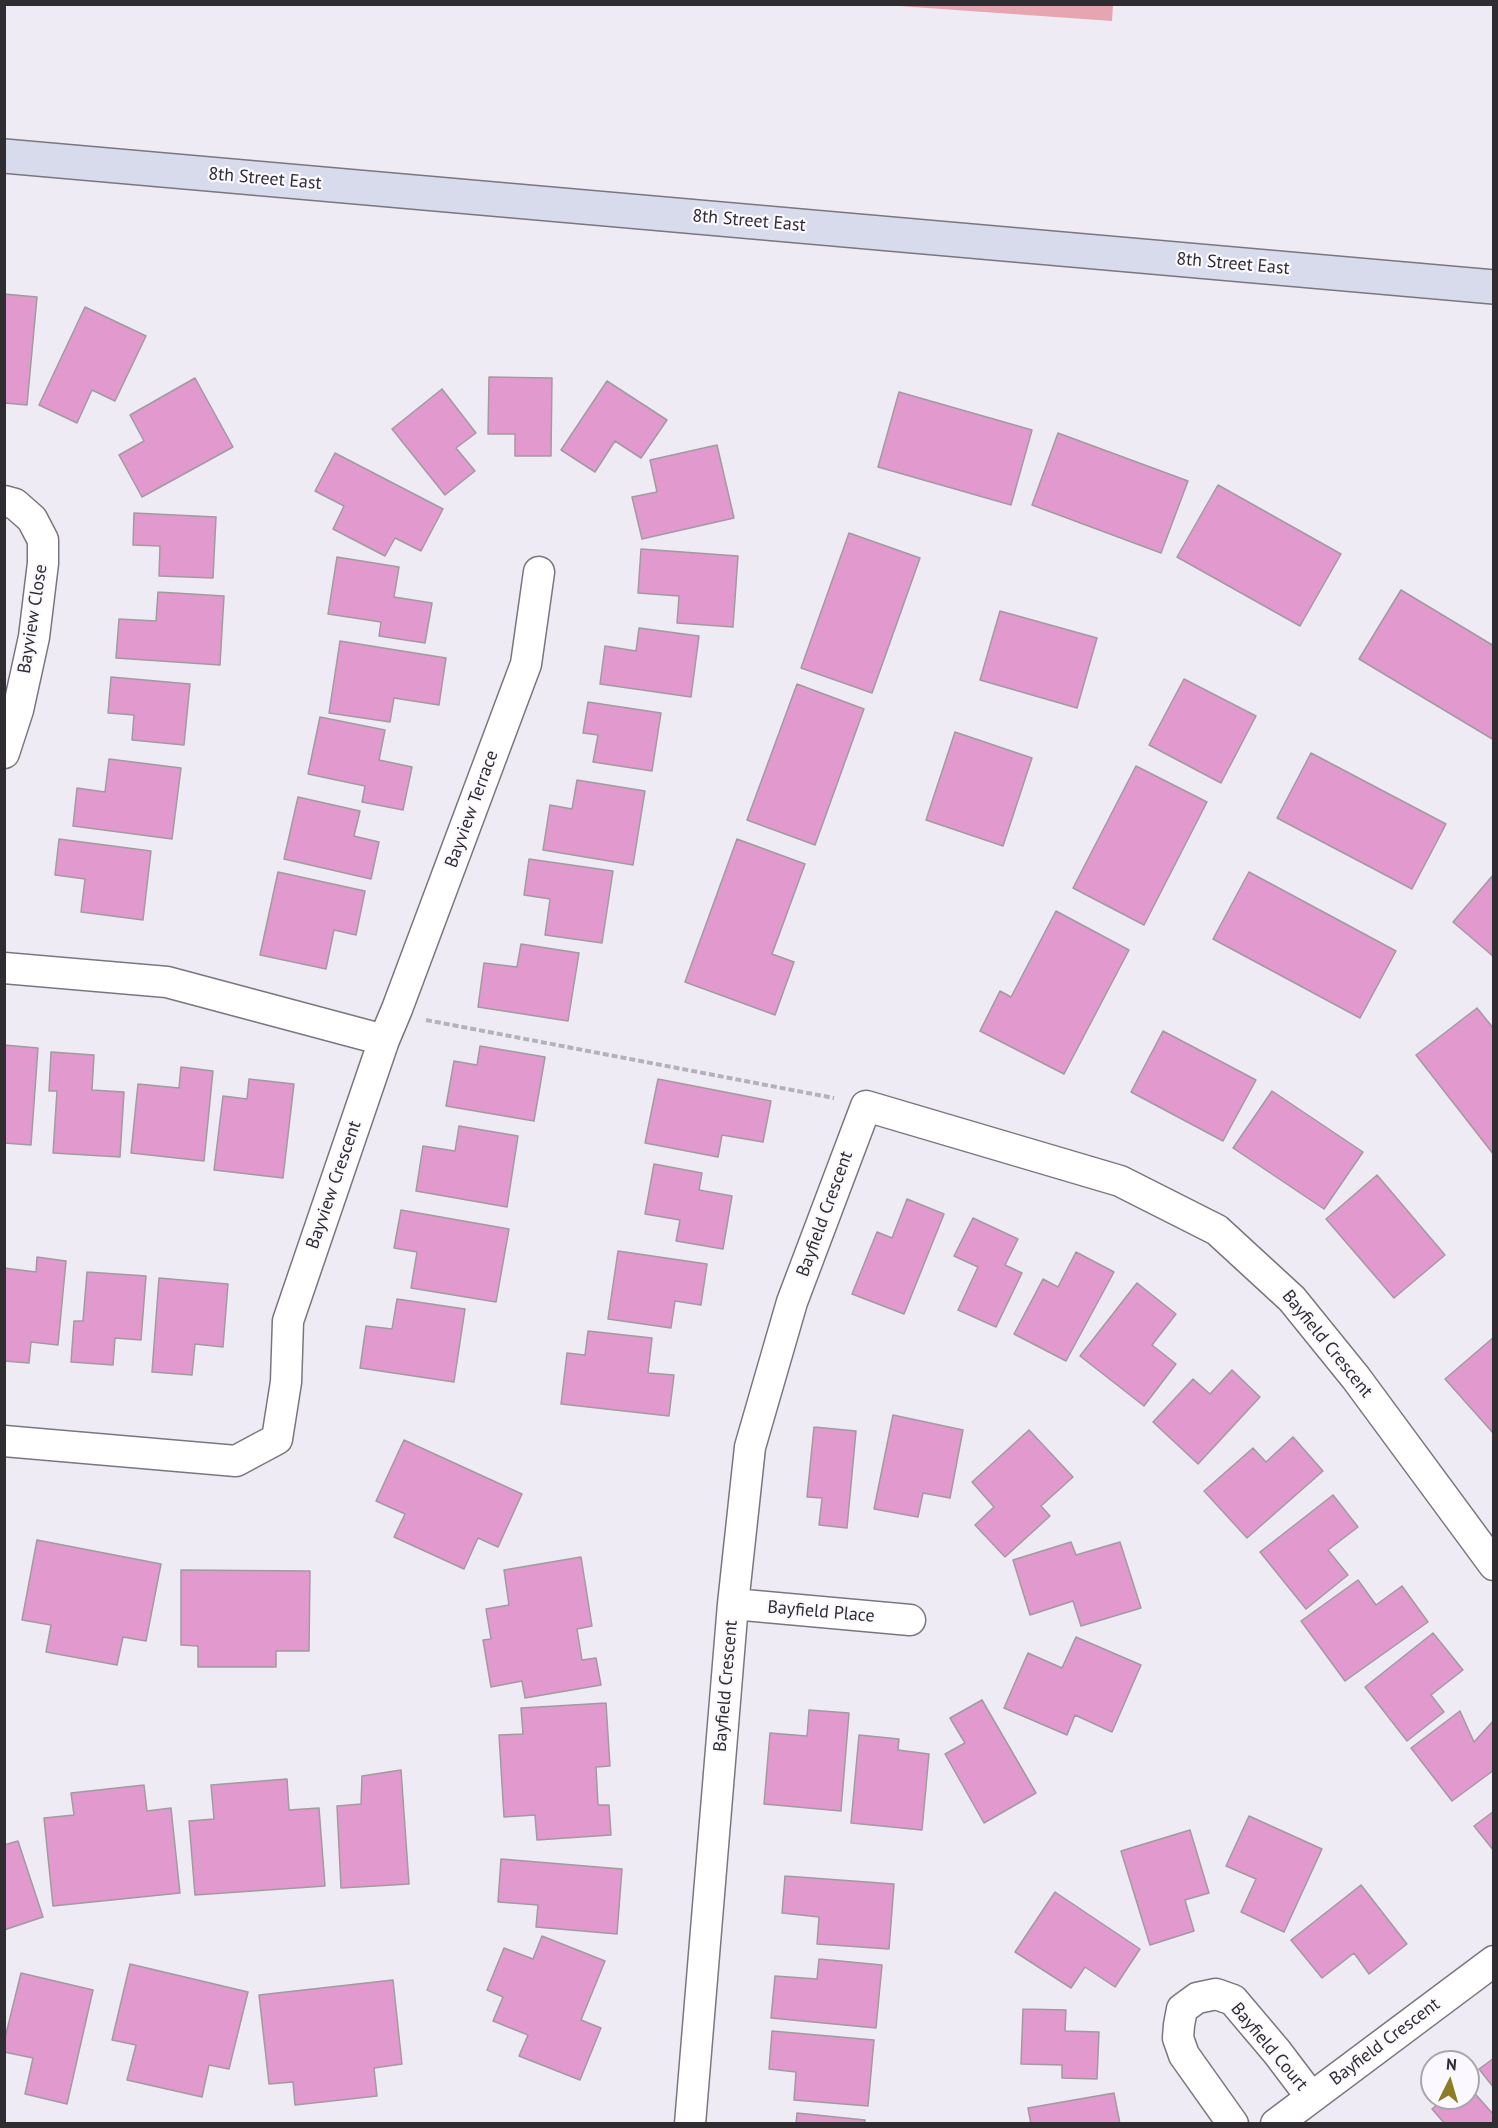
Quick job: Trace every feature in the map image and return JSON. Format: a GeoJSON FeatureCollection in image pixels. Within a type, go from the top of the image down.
{"type":"FeatureCollection","features":[{"type":"Feature","properties":{"kind":"main road","name":"8th Street East"},"geometry":{"type":"LineString","coordinates":[[4,156],[1494,287]]}},
{"type":"Feature","properties":{"kind":"street","name":"Bayview Close"},"geometry":{"type":"LineString","coordinates":[[4,501],[15,504],[32,519],[43,540],[43,563],[34,637],[18,710],[4,753]]}},
{"type":"Feature","properties":{"kind":"street","name":"Bayview Terrace"},"geometry":{"type":"LineString","coordinates":[[384,1040],[398,1009],[526,664],[539,572]]}},
{"type":"Feature","properties":{"kind":"street"},"geometry":{"type":"LineString","coordinates":[[4,968],[167,982],[384,1040]]}},
{"type":"Feature","properties":{"kind":"street","name":"Bayview Crescent"},"geometry":{"type":"LineString","coordinates":[[4,1441],[236,1461],[277,1438],[286,1382],[288,1321],[384,1040]]}},
{"type":"Feature","properties":{"kind":"street","name":"Bayfield Crescent"},"geometry":{"type":"LineString","coordinates":[[690,2124],[732,1604],[750,1447],[792,1302],[866,1106],[1120,1181],[1217,1230],[1292,1299],[1356,1378],[1494,1565]]}},
{"type":"Feature","properties":{"kind":"street","name":"Bayfield Place"},"geometry":{"type":"LineString","coordinates":[[732,1604],[910,1620]]}},
{"type":"Feature","properties":{"kind":"street","name":"Bayfield Crescent"},"geometry":{"type":"LineString","coordinates":[[1276,2124],[1494,1961]]}},
{"type":"Feature","properties":{"kind":"street","name":"Bayfield Court"},"geometry":{"type":"LineString","coordinates":[[1233,2124],[1184,2055],[1178,2038],[1182,2009],[1197,1998],[1216,1994],[1233,2000],[1311,2097]]}},
{"type":"Feature","properties":{"kind":"path"},"geometry":{"type":"LineString","coordinates":[[398,1009],[426,1020],[832,1098]]}},
{"type":"Feature","properties":{"kind":"shaded area"},"geometry":{"type":"Polygon","coordinates":[[[885,5],[1113,5],[1112,21],[885,5]]]}},
{"type":"Feature","properties":{"kind":"building"},"geometry":{"type":"Polygon","coordinates":[[[4,294],[37,297],[27,405],[4,403],[4,294]]]}},
{"type":"Feature","properties":{"kind":"building"},"geometry":{"type":"Polygon","coordinates":[[[85,307],[146,336],[115,401],[92,390],[77,423],[39,405],[85,307]]]}},
{"type":"Feature","properties":{"kind":"building"},"geometry":{"type":"Polygon","coordinates":[[[489,377],[552,378],[551,456],[515,456],[515,434],[488,434],[489,377]]]}},
{"type":"Feature","properties":{"kind":"building"},"geometry":{"type":"Polygon","coordinates":[[[195,378],[233,447],[142,497],[119,455],[144,441],[130,415],[195,378]]]}},
{"type":"Feature","properties":{"kind":"building"},"geometry":{"type":"Polygon","coordinates":[[[607,381],[667,420],[641,458],[615,441],[595,472],[561,450],[607,381]]]}},
{"type":"Feature","properties":{"kind":"building"},"geometry":{"type":"Polygon","coordinates":[[[442,389],[476,433],[456,448],[475,471],[445,495],[392,429],[442,389]]]}},
{"type":"Feature","properties":{"kind":"building"},"geometry":{"type":"Polygon","coordinates":[[[899,392],[1032,430],[1011,505],[878,467],[899,392]]]}},
{"type":"Feature","properties":{"kind":"building"},"geometry":{"type":"Polygon","coordinates":[[[1058,433],[1188,481],[1161,553],[1032,505],[1058,433]]]}},
{"type":"Feature","properties":{"kind":"building"},"geometry":{"type":"Polygon","coordinates":[[[717,445],[734,518],[642,539],[632,497],[657,492],[650,460],[717,445]]]}},
{"type":"Feature","properties":{"kind":"building"},"geometry":{"type":"Polygon","coordinates":[[[335,453],[443,509],[421,551],[395,538],[385,556],[333,529],[344,506],[315,491],[335,453]]]}},
{"type":"Feature","properties":{"kind":"building"},"geometry":{"type":"Polygon","coordinates":[[[1218,485],[1341,554],[1300,626],[1177,557],[1218,485]]]}},
{"type":"Feature","properties":{"kind":"building"},"geometry":{"type":"Polygon","coordinates":[[[134,513],[216,517],[213,578],[159,576],[160,546],[133,545],[134,513]]]}},
{"type":"Feature","properties":{"kind":"building"},"geometry":{"type":"Polygon","coordinates":[[[849,533],[920,558],[872,693],[801,668],[849,533]]]}},
{"type":"Feature","properties":{"kind":"building"},"geometry":{"type":"Polygon","coordinates":[[[641,549],[738,556],[733,627],[677,623],[679,596],[638,593],[641,549]]]}},
{"type":"Feature","properties":{"kind":"building"},"geometry":{"type":"Polygon","coordinates":[[[337,557],[399,567],[394,597],[432,603],[425,643],[379,636],[381,622],[328,614],[337,557]]]}},
{"type":"Feature","properties":{"kind":"building"},"geometry":{"type":"Polygon","coordinates":[[[1401,590],[1494,646],[1494,740],[1359,659],[1401,590]]]}},
{"type":"Feature","properties":{"kind":"building"},"geometry":{"type":"Polygon","coordinates":[[[158,592],[224,596],[220,665],[116,658],[119,619],[156,621],[158,592]]]}},
{"type":"Feature","properties":{"kind":"building"},"geometry":{"type":"Polygon","coordinates":[[[1000,611],[1097,638],[1077,708],[980,680],[1000,611]]]}},
{"type":"Feature","properties":{"kind":"building"},"geometry":{"type":"Polygon","coordinates":[[[639,628],[699,636],[691,697],[600,684],[605,646],[636,651],[639,628]]]}},
{"type":"Feature","properties":{"kind":"building"},"geometry":{"type":"Polygon","coordinates":[[[340,641],[446,658],[439,705],[394,698],[390,722],[329,713],[340,641]]]}},
{"type":"Feature","properties":{"kind":"building"},"geometry":{"type":"Polygon","coordinates":[[[111,677],[190,684],[184,745],[132,740],[134,715],[108,713],[111,677]]]}},
{"type":"Feature","properties":{"kind":"building"},"geometry":{"type":"Polygon","coordinates":[[[1184,679],[1256,716],[1221,783],[1149,745],[1184,679]]]}},
{"type":"Feature","properties":{"kind":"building"},"geometry":{"type":"Polygon","coordinates":[[[797,684],[864,709],[815,845],[747,820],[797,684]]]}},
{"type":"Feature","properties":{"kind":"building"},"geometry":{"type":"Polygon","coordinates":[[[588,702],[661,713],[652,771],[593,762],[598,735],[583,733],[588,702]]]}},
{"type":"Feature","properties":{"kind":"building"},"geometry":{"type":"Polygon","coordinates":[[[320,717],[385,730],[379,760],[412,767],[403,810],[362,802],[365,786],[308,774],[320,717]]]}},
{"type":"Feature","properties":{"kind":"building"},"geometry":{"type":"Polygon","coordinates":[[[955,732],[1032,758],[1003,846],[926,820],[955,732]]]}},
{"type":"Feature","properties":{"kind":"building"},"geometry":{"type":"Polygon","coordinates":[[[1311,753],[1446,824],[1412,889],[1277,818],[1311,753]]]}},
{"type":"Feature","properties":{"kind":"building"},"geometry":{"type":"Polygon","coordinates":[[[109,759],[181,768],[172,839],[73,826],[77,788],[105,792],[109,759]]]}},
{"type":"Feature","properties":{"kind":"building"},"geometry":{"type":"Polygon","coordinates":[[[1136,766],[1207,802],[1144,925],[1073,888],[1136,766]]]}},
{"type":"Feature","properties":{"kind":"building"},"geometry":{"type":"Polygon","coordinates":[[[577,780],[645,791],[633,865],[543,850],[550,805],[572,809],[577,780]]]}},
{"type":"Feature","properties":{"kind":"building"},"geometry":{"type":"Polygon","coordinates":[[[298,797],[360,811],[354,836],[379,842],[371,879],[284,859],[298,797]]]}},
{"type":"Feature","properties":{"kind":"building"},"geometry":{"type":"Polygon","coordinates":[[[59,839],[151,851],[143,920],[81,912],[85,879],[55,875],[59,839]]]}},
{"type":"Feature","properties":{"kind":"building"},"geometry":{"type":"Polygon","coordinates":[[[737,839],[805,864],[772,954],[794,962],[775,1015],[685,982],[737,839]]]}},
{"type":"Feature","properties":{"kind":"building"},"geometry":{"type":"Polygon","coordinates":[[[529,859],[613,871],[602,943],[545,935],[550,899],[524,895],[529,859]]]}},
{"type":"Feature","properties":{"kind":"building"},"geometry":{"type":"Polygon","coordinates":[[[278,872],[365,891],[356,935],[334,930],[326,969],[260,955],[278,872]]]}},
{"type":"Feature","properties":{"kind":"building"},"geometry":{"type":"Polygon","coordinates":[[[1249,872],[1396,951],[1360,1018],[1213,939],[1249,872]]]}},
{"type":"Feature","properties":{"kind":"building"},"geometry":{"type":"Polygon","coordinates":[[[1494,874],[1494,957],[1453,922],[1494,874]]]}},
{"type":"Feature","properties":{"kind":"building"},"geometry":{"type":"Polygon","coordinates":[[[1056,911],[1129,950],[1064,1074],[980,1031],[1000,991],[1011,997],[1056,911]]]}},
{"type":"Feature","properties":{"kind":"building"},"geometry":{"type":"Polygon","coordinates":[[[521,944],[579,953],[568,1021],[478,1007],[484,963],[517,967],[521,944]]]}},
{"type":"Feature","properties":{"kind":"building"},"geometry":{"type":"Polygon","coordinates":[[[1477,1008],[1494,1029],[1494,1155],[1416,1055],[1477,1008]]]}},
{"type":"Feature","properties":{"kind":"building"},"geometry":{"type":"Polygon","coordinates":[[[1163,1031],[1256,1080],[1223,1141],[1131,1092],[1163,1031]]]}},
{"type":"Feature","properties":{"kind":"building"},"geometry":{"type":"Polygon","coordinates":[[[4,1045],[38,1048],[31,1145],[4,1143],[4,1045]]]}},
{"type":"Feature","properties":{"kind":"building"},"geometry":{"type":"Polygon","coordinates":[[[480,1046],[545,1057],[534,1121],[446,1106],[454,1061],[477,1065],[480,1046]]]}},
{"type":"Feature","properties":{"kind":"building"},"geometry":{"type":"Polygon","coordinates":[[[51,1052],[94,1055],[92,1090],[124,1092],[120,1157],[53,1153],[57,1091],[49,1091],[51,1052]]]}},
{"type":"Feature","properties":{"kind":"building"},"geometry":{"type":"Polygon","coordinates":[[[181,1067],[213,1071],[204,1161],[131,1153],[138,1084],[179,1088],[181,1067]]]}},
{"type":"Feature","properties":{"kind":"building"},"geometry":{"type":"Polygon","coordinates":[[[249,1079],[294,1084],[283,1178],[214,1170],[223,1096],[247,1099],[249,1079]]]}},
{"type":"Feature","properties":{"kind":"building"},"geometry":{"type":"Polygon","coordinates":[[[658,1079],[771,1101],[763,1142],[722,1135],[718,1157],[645,1143],[658,1079]]]}},
{"type":"Feature","properties":{"kind":"building"},"geometry":{"type":"Polygon","coordinates":[[[1272,1091],[1363,1152],[1324,1209],[1233,1148],[1272,1091]]]}},
{"type":"Feature","properties":{"kind":"building"},"geometry":{"type":"Polygon","coordinates":[[[459,1126],[518,1136],[507,1207],[416,1191],[423,1146],[455,1151],[459,1126]]]}},
{"type":"Feature","properties":{"kind":"building"},"geometry":{"type":"Polygon","coordinates":[[[654,1164],[702,1173],[699,1190],[732,1196],[723,1249],[676,1241],[680,1220],[645,1214],[654,1164]]]}},
{"type":"Feature","properties":{"kind":"building"},"geometry":{"type":"Polygon","coordinates":[[[1377,1175],[1445,1255],[1394,1298],[1326,1219],[1377,1175]]]}},
{"type":"Feature","properties":{"kind":"building"},"geometry":{"type":"Polygon","coordinates":[[[907,1199],[944,1214],[904,1314],[852,1294],[877,1232],[892,1238],[907,1199]]]}},
{"type":"Feature","properties":{"kind":"building"},"geometry":{"type":"Polygon","coordinates":[[[401,1210],[509,1229],[496,1302],[411,1288],[417,1252],[394,1248],[401,1210]]]}},
{"type":"Feature","properties":{"kind":"building"},"geometry":{"type":"Polygon","coordinates":[[[973,1218],[1018,1239],[1005,1265],[1022,1273],[996,1327],[958,1310],[978,1267],[954,1256],[973,1218]]]}},
{"type":"Feature","properties":{"kind":"building"},"geometry":{"type":"Polygon","coordinates":[[[618,1251],[707,1264],[701,1305],[675,1301],[671,1328],[608,1319],[618,1251]]]}},
{"type":"Feature","properties":{"kind":"building"},"geometry":{"type":"Polygon","coordinates":[[[1076,1252],[1114,1272],[1066,1361],[1014,1334],[1043,1279],[1058,1287],[1076,1252]]]}},
{"type":"Feature","properties":{"kind":"building"},"geometry":{"type":"Polygon","coordinates":[[[37,1257],[66,1261],[58,1345],[31,1342],[29,1363],[4,1361],[4,1268],[36,1272],[37,1257]]]}},
{"type":"Feature","properties":{"kind":"building"},"geometry":{"type":"Polygon","coordinates":[[[87,1272],[146,1276],[141,1340],[115,1338],[113,1365],[71,1362],[74,1321],[83,1321],[87,1272]]]}},
{"type":"Feature","properties":{"kind":"building"},"geometry":{"type":"Polygon","coordinates":[[[159,1278],[228,1284],[223,1347],[195,1344],[192,1375],[152,1372],[159,1278]]]}},
{"type":"Feature","properties":{"kind":"building"},"geometry":{"type":"Polygon","coordinates":[[[1137,1283],[1176,1314],[1152,1345],[1176,1364],[1144,1406],[1080,1356],[1137,1283]]]}},
{"type":"Feature","properties":{"kind":"building"},"geometry":{"type":"Polygon","coordinates":[[[397,1299],[465,1309],[454,1382],[360,1368],[366,1326],[392,1329],[397,1299]]]}},
{"type":"Feature","properties":{"kind":"building"},"geometry":{"type":"Polygon","coordinates":[[[588,1331],[652,1338],[648,1373],[674,1375],[669,1416],[561,1404],[567,1353],[585,1355],[588,1331]]]}},
{"type":"Feature","properties":{"kind":"building"},"geometry":{"type":"Polygon","coordinates":[[[1494,1337],[1494,1434],[1445,1379],[1494,1337]]]}},
{"type":"Feature","properties":{"kind":"building"},"geometry":{"type":"Polygon","coordinates":[[[1232,1370],[1260,1397],[1198,1464],[1153,1422],[1193,1379],[1210,1394],[1232,1370]]]}},
{"type":"Feature","properties":{"kind":"building"},"geometry":{"type":"Polygon","coordinates":[[[893,1415],[963,1430],[950,1498],[923,1493],[918,1517],[874,1509],[893,1415]]]}},
{"type":"Feature","properties":{"kind":"building"},"geometry":{"type":"Polygon","coordinates":[[[814,1427],[856,1431],[847,1528],[819,1525],[822,1498],[807,1497],[814,1427]]]}},
{"type":"Feature","properties":{"kind":"building"},"geometry":{"type":"Polygon","coordinates":[[[1029,1430],[1073,1477],[1041,1506],[1050,1516],[1005,1557],[975,1525],[994,1507],[972,1482],[1029,1430]]]}},
{"type":"Feature","properties":{"kind":"building"},"geometry":{"type":"Polygon","coordinates":[[[1293,1437],[1323,1471],[1247,1538],[1204,1491],[1253,1448],[1266,1462],[1293,1437]]]}},
{"type":"Feature","properties":{"kind":"building"},"geometry":{"type":"Polygon","coordinates":[[[404,1440],[522,1494],[498,1547],[478,1538],[464,1569],[394,1537],[405,1514],[376,1501],[404,1440]]]}},
{"type":"Feature","properties":{"kind":"building"},"geometry":{"type":"Polygon","coordinates":[[[1333,1495],[1358,1527],[1328,1550],[1348,1575],[1306,1609],[1260,1552],[1333,1495]]]}},
{"type":"Feature","properties":{"kind":"building"},"geometry":{"type":"Polygon","coordinates":[[[37,1540],[161,1564],[146,1641],[123,1637],[117,1665],[46,1652],[51,1625],[22,1620],[37,1540]]]}},
{"type":"Feature","properties":{"kind":"building"},"geometry":{"type":"Polygon","coordinates":[[[1071,1542],[1076,1555],[1120,1542],[1141,1608],[1081,1626],[1073,1601],[1030,1615],[1013,1560],[1071,1542]]]}},
{"type":"Feature","properties":{"kind":"building"},"geometry":{"type":"Polygon","coordinates":[[[581,1557],[592,1626],[577,1629],[582,1660],[596,1658],[601,1685],[525,1698],[522,1681],[491,1687],[483,1640],[491,1639],[486,1609],[509,1605],[504,1570],[581,1557]]]}},
{"type":"Feature","properties":{"kind":"building"},"geometry":{"type":"Polygon","coordinates":[[[181,1570],[310,1571],[309,1651],[276,1651],[276,1667],[198,1667],[198,1646],[181,1645],[181,1570]]]}},
{"type":"Feature","properties":{"kind":"building"},"geometry":{"type":"Polygon","coordinates":[[[1358,1580],[1376,1605],[1402,1586],[1428,1622],[1345,1681],[1301,1621],[1358,1580]]]}},
{"type":"Feature","properties":{"kind":"building"},"geometry":{"type":"Polygon","coordinates":[[[1433,1633],[1463,1670],[1431,1695],[1444,1712],[1407,1741],[1365,1687],[1433,1633]]]}},
{"type":"Feature","properties":{"kind":"building"},"geometry":{"type":"Polygon","coordinates":[[[1076,1637],[1141,1665],[1112,1732],[1075,1715],[1067,1735],[1004,1708],[1028,1653],[1062,1668],[1076,1637]]]}},
{"type":"Feature","properties":{"kind":"building"},"geometry":{"type":"Polygon","coordinates":[[[982,1700],[1036,1793],[984,1823],[945,1754],[965,1743],[950,1718],[982,1700]]]}},
{"type":"Feature","properties":{"kind":"building"},"geometry":{"type":"Polygon","coordinates":[[[606,1703],[610,1766],[596,1767],[598,1805],[609,1805],[611,1835],[537,1840],[535,1815],[504,1817],[499,1735],[523,1734],[521,1708],[606,1703]]]}},
{"type":"Feature","properties":{"kind":"building"},"geometry":{"type":"Polygon","coordinates":[[[809,1710],[849,1713],[841,1811],[764,1804],[770,1733],[807,1736],[809,1710]]]}},
{"type":"Feature","properties":{"kind":"building"},"geometry":{"type":"Polygon","coordinates":[[[1460,1711],[1474,1742],[1494,1720],[1494,1770],[1452,1801],[1411,1748],[1460,1711]]]}},
{"type":"Feature","properties":{"kind":"building"},"geometry":{"type":"Polygon","coordinates":[[[859,1735],[899,1739],[898,1750],[929,1754],[922,1830],[851,1823],[859,1735]]]}},
{"type":"Feature","properties":{"kind":"building"},"geometry":{"type":"Polygon","coordinates":[[[401,1770],[409,1884],[341,1888],[337,1806],[361,1804],[362,1776],[401,1770]]]}},
{"type":"Feature","properties":{"kind":"building"},"geometry":{"type":"Polygon","coordinates":[[[287,1779],[289,1810],[319,1808],[325,1886],[195,1895],[189,1821],[214,1819],[211,1785],[287,1779]]]}},
{"type":"Feature","properties":{"kind":"building"},"geometry":{"type":"Polygon","coordinates":[[[144,1785],[147,1811],[171,1808],[180,1893],[53,1906],[44,1818],[74,1815],[71,1793],[144,1785]]]}},
{"type":"Feature","properties":{"kind":"building"},"geometry":{"type":"Polygon","coordinates":[[[1494,1811],[1494,1851],[1474,1826],[1494,1811]]]}},
{"type":"Feature","properties":{"kind":"building"},"geometry":{"type":"Polygon","coordinates":[[[1249,1816],[1322,1849],[1284,1932],[1241,1912],[1256,1879],[1226,1866],[1249,1816]]]}},
{"type":"Feature","properties":{"kind":"building"},"geometry":{"type":"Polygon","coordinates":[[[1190,1830],[1209,1893],[1185,1900],[1194,1931],[1150,1945],[1121,1851],[1190,1830]]]}},
{"type":"Feature","properties":{"kind":"building"},"geometry":{"type":"Polygon","coordinates":[[[18,1841],[43,1917],[4,1930],[4,1845],[18,1841]]]}},
{"type":"Feature","properties":{"kind":"building"},"geometry":{"type":"Polygon","coordinates":[[[501,1859],[622,1869],[617,1934],[536,1927],[538,1905],[498,1902],[501,1859]]]}},
{"type":"Feature","properties":{"kind":"building"},"geometry":{"type":"Polygon","coordinates":[[[785,1876],[894,1884],[889,1949],[817,1944],[819,1917],[782,1913],[785,1876]]]}},
{"type":"Feature","properties":{"kind":"building"},"geometry":{"type":"Polygon","coordinates":[[[1361,1885],[1407,1944],[1369,1974],[1354,1953],[1322,1978],[1291,1940],[1361,1885]]]}},
{"type":"Feature","properties":{"kind":"building"},"geometry":{"type":"Polygon","coordinates":[[[1055,1892],[1140,1949],[1115,1987],[1085,1967],[1071,1988],[1015,1952],[1055,1892]]]}},
{"type":"Feature","properties":{"kind":"building"},"geometry":{"type":"Polygon","coordinates":[[[542,1936],[605,1961],[581,2020],[601,2028],[580,2080],[519,2056],[528,2035],[493,2021],[503,1997],[487,1990],[504,1948],[533,1959],[542,1936]]]}},
{"type":"Feature","properties":{"kind":"building"},"geometry":{"type":"Polygon","coordinates":[[[819,1959],[882,1965],[876,2028],[771,2018],[775,1976],[817,1979],[819,1959]]]}},
{"type":"Feature","properties":{"kind":"building"},"geometry":{"type":"Polygon","coordinates":[[[130,1964],[248,1992],[229,2069],[209,2065],[202,2097],[127,2080],[136,2045],[112,2040],[130,1964]]]}},
{"type":"Feature","properties":{"kind":"building"},"geometry":{"type":"Polygon","coordinates":[[[21,1973],[93,1990],[67,2104],[25,2094],[33,2058],[4,2052],[4,2042],[21,1973]]]}},
{"type":"Feature","properties":{"kind":"building"},"geometry":{"type":"Polygon","coordinates":[[[393,1980],[402,2064],[374,2068],[377,2096],[295,2105],[293,2082],[269,2084],[259,1995],[393,1980]]]}},
{"type":"Feature","properties":{"kind":"building"},"geometry":{"type":"Polygon","coordinates":[[[1023,2009],[1066,2010],[1065,2031],[1099,2032],[1097,2079],[1062,2078],[1062,2065],[1021,2064],[1023,2009]]]}},
{"type":"Feature","properties":{"kind":"building"},"geometry":{"type":"Polygon","coordinates":[[[772,2031],[874,2040],[868,2106],[794,2100],[796,2072],[769,2069],[772,2031]]]}},
{"type":"Feature","properties":{"kind":"building"},"geometry":{"type":"Polygon","coordinates":[[[1494,2058],[1494,2088],[1480,2070],[1494,2058]]]}},
{"type":"Feature","properties":{"kind":"building"},"geometry":{"type":"Polygon","coordinates":[[[1114,2093],[1120,2124],[1031,2124],[1028,2108],[1114,2093]]]}},
{"type":"Feature","properties":{"kind":"building"},"geometry":{"type":"Polygon","coordinates":[[[1480,2099],[1494,2115],[1494,2124],[1445,2124],[1433,2110],[1480,2110],[1480,2099]]]}},
{"type":"Feature","properties":{"kind":"building"},"geometry":{"type":"Polygon","coordinates":[[[797,2113],[865,2120],[864,2124],[796,2124],[797,2113]]]}}]}
